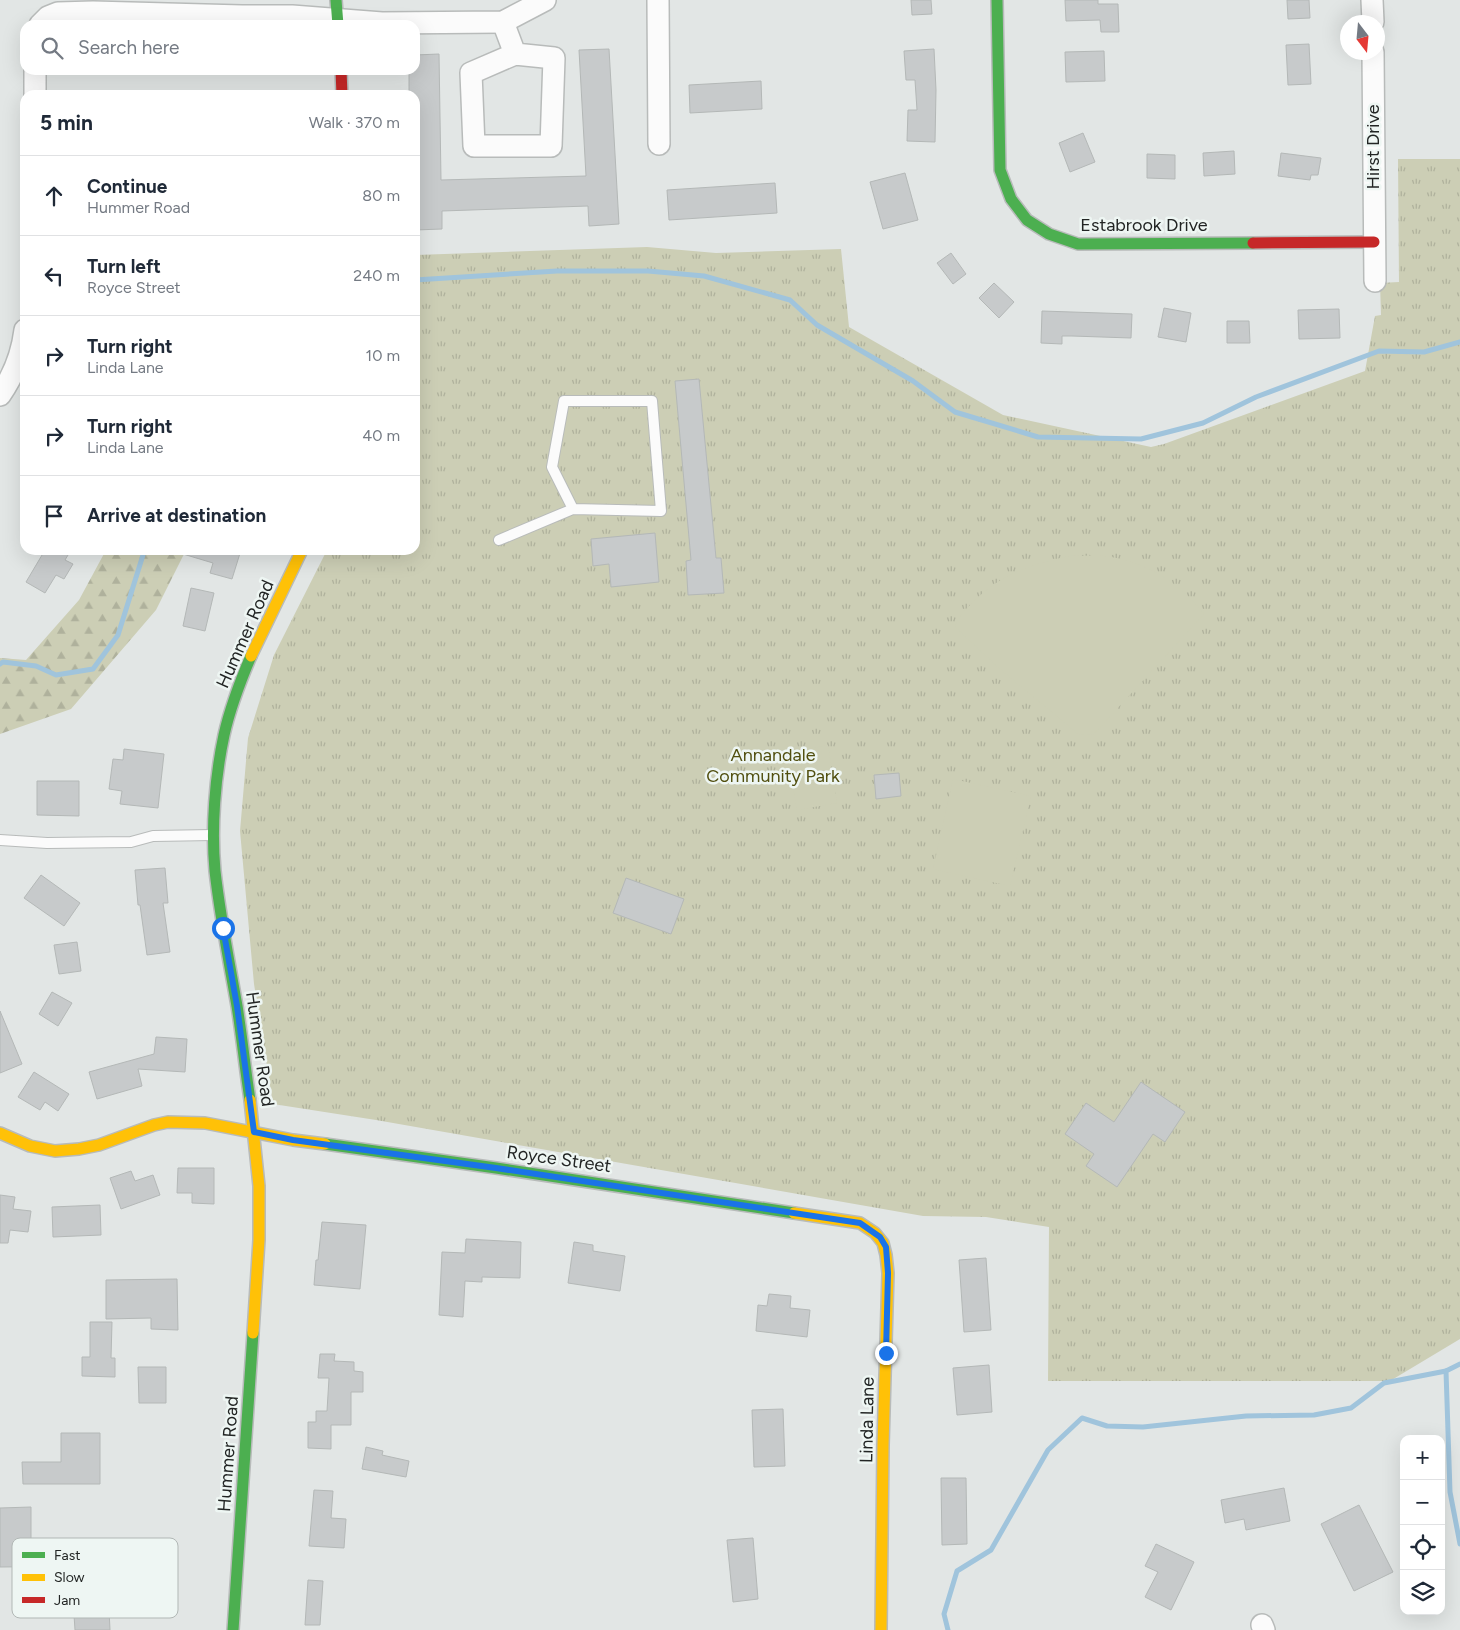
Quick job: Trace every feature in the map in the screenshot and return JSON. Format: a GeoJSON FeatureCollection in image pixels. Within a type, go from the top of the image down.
{"type":"FeatureCollection","features":[{"type":"Feature","properties":{"kind":"street"},"geometry":{"type":"LineString","coordinates":[[420,23],[503,22],[545,0]]}},
{"type":"Feature","properties":{"kind":"street"},"geometry":{"type":"LineString","coordinates":[[658,0],[659,144]]}},
{"type":"Feature","properties":{"kind":"street","name":"Estabrook Drive"},"geometry":{"type":"LineString","coordinates":[[997,0],[1000,170],[1005,188],[1015,206],[1027,220],[1044,232],[1061,240],[1078,244],[1374,242]]}},
{"type":"Feature","properties":{"kind":"street"},"geometry":{"type":"LineString","coordinates":[[1372,0],[1372,15]]}},
{"type":"Feature","properties":{"kind":"street"},"geometry":{"type":"LineString","coordinates":[[45,20],[58,13],[93,12],[242,16],[337,15],[365,20]]}},
{"type":"Feature","properties":{"kind":"street"},"geometry":{"type":"LineString","coordinates":[[503,22],[515,54]]}},
{"type":"Feature","properties":{"kind":"street"},"geometry":{"type":"LineString","coordinates":[[515,54],[554,58],[551,146],[474,146],[471,73],[515,54]]}},
{"type":"Feature","properties":{"kind":"street","name":"Hirst Drive"},"geometry":{"type":"LineString","coordinates":[[1373,60],[1375,281]]}},
{"type":"Feature","properties":{"kind":"street"},"geometry":{"type":"LineString","coordinates":[[35,75],[35,90]]}},
{"type":"Feature","properties":{"kind":"street"},"geometry":{"type":"LineString","coordinates":[[341,75],[342,90]]}},
{"type":"Feature","properties":{"kind":"street"},"geometry":{"type":"LineString","coordinates":[[0,395],[15,371],[20,356]]}},
{"type":"Feature","properties":{"kind":"street","name":"Hummer Road"},"geometry":{"type":"LineString","coordinates":[[233,1630],[259,1240],[259,1186],[254,1132],[237,1006],[215,869],[214,835],[217,778],[224,735],[237,690],[258,639],[300,555]]}},
{"type":"Feature","properties":{"kind":"street","name":"Royce Street"},"geometry":{"type":"LineString","coordinates":[[0,1133],[30,1146],[55,1151],[99,1145],[154,1125],[168,1122],[205,1123],[293,1140],[496,1168],[860,1223]]}},
{"type":"Feature","properties":{"kind":"street","name":"Linda Lane"},"geometry":{"type":"LineString","coordinates":[[860,1223],[880,1237],[886,1247],[888,1273],[883,1445],[881,1630]]}},
{"type":"Feature","properties":{"kind":"lane"},"geometry":{"type":"LineString","coordinates":[[499,540],[573,509],[661,511],[652,401],[564,401],[552,467],[573,509]]}},
{"type":"Feature","properties":{"kind":"lane"},"geometry":{"type":"LineString","coordinates":[[0,840],[47,843],[131,842],[153,836],[214,835]]}},
{"type":"Feature","properties":{"kind":"green space","name":"Annandale Community Park"},"geometry":{"type":"Polygon","coordinates":[[[1398,159],[1460,159],[1460,1339],[1390,1381],[1048,1381],[1049,1227],[986,1217],[923,1216],[376,1120],[273,1104],[254,984],[240,831],[248,738],[274,655],[324,555],[420,555],[420,255],[647,247],[716,253],[841,249],[849,327],[1003,415],[1151,447],[1164,444],[1365,371],[1375,316],[1381,315],[1380,283],[1399,282],[1398,159]]]}},
{"type":"Feature","properties":{"kind":"green space"},"geometry":{"type":"Polygon","coordinates":[[[103,555],[184,555],[156,610],[71,709],[0,734],[0,658],[26,660],[79,600],[103,555]]]}},
{"type":"Feature","properties":{"kind":"green space"},"geometry":{"type":"Polygon","coordinates":[[[1069,556],[1104,556],[1147,568],[1184,592],[1204,614],[1093,735],[1078,734],[1000,669],[955,627],[968,607],[984,592],[1006,577],[1029,567],[1069,556]]]}},
{"type":"Feature","properties":{"kind":"green space"},"geometry":{"type":"Polygon","coordinates":[[[828,745],[837,803],[797,810],[787,753],[828,745]]]}},
{"type":"Feature","properties":{"kind":"green space"},"geometry":{"type":"Polygon","coordinates":[[[953,779],[1031,796],[1010,886],[933,869],[953,779]]]}},
{"type":"Feature","properties":{"kind":"building"},"geometry":{"type":"Polygon","coordinates":[[[911,0],[931,0],[932,14],[912,15],[911,0]]]}},
{"type":"Feature","properties":{"kind":"building"},"geometry":{"type":"Polygon","coordinates":[[[1065,0],[1098,0],[1098,4],[1118,4],[1119,32],[1101,32],[1100,20],[1066,21],[1065,0]]]}},
{"type":"Feature","properties":{"kind":"building"},"geometry":{"type":"Polygon","coordinates":[[[1287,0],[1309,0],[1310,18],[1288,19],[1287,0]]]}},
{"type":"Feature","properties":{"kind":"building"},"geometry":{"type":"Polygon","coordinates":[[[1309,44],[1311,84],[1288,85],[1286,45],[1309,44]]]}},
{"type":"Feature","properties":{"kind":"building"},"geometry":{"type":"Polygon","coordinates":[[[609,49],[619,224],[589,226],[588,206],[442,211],[442,229],[420,230],[420,90],[409,90],[409,75],[420,75],[420,55],[439,54],[441,180],[586,176],[579,50],[609,49]]]}},
{"type":"Feature","properties":{"kind":"building"},"geometry":{"type":"Polygon","coordinates":[[[934,49],[936,90],[935,142],[907,141],[908,110],[917,110],[915,80],[906,80],[904,51],[934,49]]]}},
{"type":"Feature","properties":{"kind":"building"},"geometry":{"type":"Polygon","coordinates":[[[1104,51],[1105,81],[1066,82],[1065,52],[1104,51]]]}},
{"type":"Feature","properties":{"kind":"building"},"geometry":{"type":"Polygon","coordinates":[[[761,81],[762,109],[690,113],[689,85],[761,81]]]}},
{"type":"Feature","properties":{"kind":"building"},"geometry":{"type":"Polygon","coordinates":[[[1083,133],[1095,162],[1070,172],[1059,143],[1083,133]]]}},
{"type":"Feature","properties":{"kind":"building"},"geometry":{"type":"Polygon","coordinates":[[[1234,151],[1235,174],[1204,176],[1203,153],[1234,151]]]}},
{"type":"Feature","properties":{"kind":"building"},"geometry":{"type":"Polygon","coordinates":[[[1281,153],[1321,158],[1318,175],[1311,175],[1310,180],[1278,176],[1281,153]]]}},
{"type":"Feature","properties":{"kind":"building"},"geometry":{"type":"Polygon","coordinates":[[[1147,154],[1175,155],[1175,179],[1147,178],[1147,154]]]}},
{"type":"Feature","properties":{"kind":"building"},"geometry":{"type":"Polygon","coordinates":[[[905,173],[918,220],[883,229],[870,182],[905,173]]]}},
{"type":"Feature","properties":{"kind":"building"},"geometry":{"type":"Polygon","coordinates":[[[775,183],[777,213],[669,220],[667,190],[775,183]]]}},
{"type":"Feature","properties":{"kind":"building"},"geometry":{"type":"Polygon","coordinates":[[[951,253],[966,274],[953,284],[937,263],[951,253]]]}},
{"type":"Feature","properties":{"kind":"building"},"geometry":{"type":"Polygon","coordinates":[[[994,283],[1014,302],[999,318],[979,298],[994,283]]]}},
{"type":"Feature","properties":{"kind":"building"},"geometry":{"type":"Polygon","coordinates":[[[1164,308],[1191,313],[1186,342],[1158,337],[1164,308]]]}},
{"type":"Feature","properties":{"kind":"building"},"geometry":{"type":"Polygon","coordinates":[[[1339,309],[1340,338],[1299,339],[1298,310],[1339,309]]]}},
{"type":"Feature","properties":{"kind":"building"},"geometry":{"type":"Polygon","coordinates":[[[1042,311],[1132,314],[1131,338],[1062,336],[1062,344],[1041,343],[1042,311]]]}},
{"type":"Feature","properties":{"kind":"building"},"geometry":{"type":"Polygon","coordinates":[[[1227,321],[1249,321],[1250,343],[1227,343],[1227,321]]]}},
{"type":"Feature","properties":{"kind":"building"},"geometry":{"type":"Polygon","coordinates":[[[699,379],[716,558],[721,558],[724,593],[688,595],[686,561],[691,560],[675,381],[699,379]]]}},
{"type":"Feature","properties":{"kind":"building"},"geometry":{"type":"Polygon","coordinates":[[[655,533],[659,582],[611,587],[609,564],[593,566],[591,539],[655,533]]]}},
{"type":"Feature","properties":{"kind":"building"},"geometry":{"type":"Polygon","coordinates":[[[42,555],[68,555],[65,560],[73,564],[64,579],[56,575],[45,593],[26,582],[42,555]]]}},
{"type":"Feature","properties":{"kind":"building"},"geometry":{"type":"Polygon","coordinates":[[[186,555],[239,555],[232,579],[210,573],[213,563],[186,555]]]}},
{"type":"Feature","properties":{"kind":"building"},"geometry":{"type":"Polygon","coordinates":[[[191,588],[214,593],[205,631],[183,626],[191,588]]]}},
{"type":"Feature","properties":{"kind":"building"},"geometry":{"type":"Polygon","coordinates":[[[124,749],[164,754],[158,808],[120,804],[122,791],[109,789],[113,759],[123,760],[124,749]]]}},
{"type":"Feature","properties":{"kind":"building"},"geometry":{"type":"Polygon","coordinates":[[[899,773],[901,796],[876,799],[874,775],[899,773]]]}},
{"type":"Feature","properties":{"kind":"building"},"geometry":{"type":"Polygon","coordinates":[[[37,781],[79,781],[79,816],[37,815],[37,781]]]}},
{"type":"Feature","properties":{"kind":"building"},"geometry":{"type":"Polygon","coordinates":[[[165,868],[168,903],[163,903],[170,952],[147,955],[140,905],[138,905],[135,870],[165,868]]]}},
{"type":"Feature","properties":{"kind":"building"},"geometry":{"type":"Polygon","coordinates":[[[41,875],[80,903],[64,926],[24,898],[41,875]]]}},
{"type":"Feature","properties":{"kind":"building"},"geometry":{"type":"Polygon","coordinates":[[[626,878],[684,899],[671,934],[613,913],[626,878]]]}},
{"type":"Feature","properties":{"kind":"building"},"geometry":{"type":"Polygon","coordinates":[[[77,942],[81,971],[59,974],[54,945],[77,942]]]}},
{"type":"Feature","properties":{"kind":"building"},"geometry":{"type":"Polygon","coordinates":[[[52,992],[72,1003],[58,1026],[39,1014],[52,992]]]}},
{"type":"Feature","properties":{"kind":"building"},"geometry":{"type":"Polygon","coordinates":[[[0,1011],[22,1064],[0,1073],[0,1011]]]}},
{"type":"Feature","properties":{"kind":"building"},"geometry":{"type":"Polygon","coordinates":[[[156,1037],[187,1039],[185,1072],[138,1069],[142,1086],[97,1099],[89,1072],[154,1054],[156,1037]]]}},
{"type":"Feature","properties":{"kind":"building"},"geometry":{"type":"Polygon","coordinates":[[[34,1072],[69,1094],[58,1111],[45,1102],[40,1110],[18,1097],[34,1072]]]}},
{"type":"Feature","properties":{"kind":"building"},"geometry":{"type":"Polygon","coordinates":[[[1141,1082],[1185,1112],[1165,1142],[1153,1134],[1117,1187],[1086,1166],[1094,1154],[1065,1134],[1086,1103],[1114,1122],[1141,1082]]]}},
{"type":"Feature","properties":{"kind":"building"},"geometry":{"type":"Polygon","coordinates":[[[178,1168],[214,1168],[214,1204],[192,1203],[192,1193],[177,1193],[178,1168]]]}},
{"type":"Feature","properties":{"kind":"building"},"geometry":{"type":"Polygon","coordinates":[[[131,1171],[135,1181],[153,1175],[160,1195],[121,1209],[110,1178],[131,1171]]]}},
{"type":"Feature","properties":{"kind":"building"},"geometry":{"type":"Polygon","coordinates":[[[0,1195],[15,1197],[13,1209],[31,1211],[28,1232],[10,1230],[8,1243],[0,1243],[0,1195]]]}},
{"type":"Feature","properties":{"kind":"building"},"geometry":{"type":"Polygon","coordinates":[[[100,1205],[101,1235],[53,1237],[52,1207],[100,1205]]]}},
{"type":"Feature","properties":{"kind":"building"},"geometry":{"type":"Polygon","coordinates":[[[322,1222],[366,1225],[360,1289],[314,1285],[322,1222]]]}},
{"type":"Feature","properties":{"kind":"building"},"geometry":{"type":"Polygon","coordinates":[[[466,1239],[521,1242],[520,1278],[482,1277],[482,1282],[465,1281],[463,1317],[439,1315],[442,1252],[465,1253],[466,1239]]]}},
{"type":"Feature","properties":{"kind":"building"},"geometry":{"type":"Polygon","coordinates":[[[574,1242],[593,1245],[593,1251],[625,1256],[620,1291],[568,1283],[574,1242]]]}},
{"type":"Feature","properties":{"kind":"building"},"geometry":{"type":"Polygon","coordinates":[[[986,1258],[991,1330],[964,1332],[959,1260],[986,1258]]]}},
{"type":"Feature","properties":{"kind":"building"},"geometry":{"type":"Polygon","coordinates":[[[177,1279],[178,1330],[151,1329],[151,1318],[106,1319],[106,1280],[177,1279]]]}},
{"type":"Feature","properties":{"kind":"building"},"geometry":{"type":"Polygon","coordinates":[[[769,1294],[791,1296],[790,1308],[810,1310],[807,1337],[756,1331],[758,1305],[767,1306],[769,1294]]]}},
{"type":"Feature","properties":{"kind":"building"},"geometry":{"type":"Polygon","coordinates":[[[90,1322],[112,1322],[111,1358],[115,1358],[115,1377],[82,1376],[82,1357],[90,1357],[90,1322]]]}},
{"type":"Feature","properties":{"kind":"building"},"geometry":{"type":"Polygon","coordinates":[[[320,1354],[335,1354],[334,1361],[354,1362],[354,1371],[363,1372],[363,1392],[351,1392],[351,1425],[331,1425],[331,1449],[308,1448],[308,1422],[316,1422],[316,1411],[327,1411],[329,1378],[318,1378],[320,1354]]]}},
{"type":"Feature","properties":{"kind":"building"},"geometry":{"type":"Polygon","coordinates":[[[989,1365],[992,1412],[957,1415],[953,1368],[989,1365]]]}},
{"type":"Feature","properties":{"kind":"building"},"geometry":{"type":"Polygon","coordinates":[[[138,1367],[166,1367],[166,1403],[139,1403],[138,1367]]]}},
{"type":"Feature","properties":{"kind":"building"},"geometry":{"type":"Polygon","coordinates":[[[783,1409],[785,1466],[754,1467],[752,1410],[783,1409]]]}},
{"type":"Feature","properties":{"kind":"building"},"geometry":{"type":"Polygon","coordinates":[[[61,1433],[100,1433],[100,1484],[23,1484],[22,1462],[61,1462],[61,1433]]]}},
{"type":"Feature","properties":{"kind":"building"},"geometry":{"type":"Polygon","coordinates":[[[366,1447],[383,1451],[382,1455],[409,1461],[406,1477],[362,1469],[366,1447]]]}},
{"type":"Feature","properties":{"kind":"building"},"geometry":{"type":"Polygon","coordinates":[[[941,1478],[966,1478],[967,1544],[942,1545],[941,1478]]]}},
{"type":"Feature","properties":{"kind":"building"},"geometry":{"type":"Polygon","coordinates":[[[1284,1488],[1290,1521],[1246,1530],[1244,1519],[1225,1523],[1221,1500],[1284,1488]]]}},
{"type":"Feature","properties":{"kind":"building"},"geometry":{"type":"Polygon","coordinates":[[[314,1490],[333,1491],[331,1518],[346,1519],[344,1548],[309,1546],[314,1490]]]}},
{"type":"Feature","properties":{"kind":"building"},"geometry":{"type":"Polygon","coordinates":[[[1359,1505],[1393,1572],[1354,1591],[1321,1524],[1359,1505]]]}},
{"type":"Feature","properties":{"kind":"building"},"geometry":{"type":"Polygon","coordinates":[[[31,1507],[31,1538],[12,1538],[12,1567],[0,1567],[0,1508],[31,1507]]]}},
{"type":"Feature","properties":{"kind":"building"},"geometry":{"type":"Polygon","coordinates":[[[753,1538],[758,1599],[733,1602],[727,1540],[753,1538]]]}},
{"type":"Feature","properties":{"kind":"building"},"geometry":{"type":"Polygon","coordinates":[[[1156,1544],[1194,1562],[1171,1610],[1145,1597],[1158,1572],[1145,1566],[1156,1544]]]}},
{"type":"Feature","properties":{"kind":"building"},"geometry":{"type":"Polygon","coordinates":[[[308,1580],[323,1581],[320,1625],[305,1625],[308,1580]]]}},
{"type":"Feature","properties":{"kind":"building"},"geometry":{"type":"Polygon","coordinates":[[[74,1618],[109,1618],[110,1630],[75,1630],[74,1618]]]}},
{"type":"Feature","properties":{"kind":"waterway"},"geometry":{"type":"LineString","coordinates":[[420,280],[557,271],[648,271],[704,276],[790,300],[817,325],[913,381],[955,412],[1038,437],[1141,439],[1203,423],[1256,397],[1379,351],[1424,352],[1460,342]]}},
{"type":"Feature","properties":{"kind":"waterway"},"geometry":{"type":"LineString","coordinates":[[0,664],[3,662],[36,666],[56,675],[93,669],[118,635],[143,555]]}},
{"type":"Feature","properties":{"kind":"waterway"},"geometry":{"type":"LineString","coordinates":[[1460,1364],[1446,1371],[1450,1492],[1460,1544]]}},
{"type":"Feature","properties":{"kind":"waterway"},"geometry":{"type":"LineString","coordinates":[[948,1630],[944,1614],[957,1571],[991,1550],[1048,1450],[1082,1418],[1107,1426],[1143,1427],[1246,1416],[1314,1415],[1351,1408],[1384,1383],[1446,1371]]}},
{"type":"Feature","properties":{"kind":"traffic: fast"},"geometry":{"type":"LineString","coordinates":[[336,0],[338,20]]}},
{"type":"Feature","properties":{"kind":"traffic: fast"},"geometry":{"type":"LineString","coordinates":[[997,0],[1000,170],[1011,199],[1027,220],[1049,234],[1078,244],[1253,243]]}},
{"type":"Feature","properties":{"kind":"traffic: fast"},"geometry":{"type":"LineString","coordinates":[[250,1100],[237,1006],[217,888],[213,838],[216,785],[224,735],[229,715],[251,656]]}},
{"type":"Feature","properties":{"kind":"traffic: fast"},"geometry":{"type":"LineString","coordinates":[[325,1144],[794,1213]]}},
{"type":"Feature","properties":{"kind":"traffic: fast"},"geometry":{"type":"LineString","coordinates":[[233,1630],[253,1333]]}},
{"type":"Feature","properties":{"kind":"traffic: slow"},"geometry":{"type":"LineString","coordinates":[[251,656],[300,555]]}},
{"type":"Feature","properties":{"kind":"traffic: slow"},"geometry":{"type":"LineString","coordinates":[[250,1100],[259,1186],[259,1240],[253,1333]]}},
{"type":"Feature","properties":{"kind":"traffic: slow"},"geometry":{"type":"LineString","coordinates":[[0,1133],[30,1146],[55,1151],[99,1145],[154,1125],[168,1122],[205,1123],[293,1140],[325,1144]]}},
{"type":"Feature","properties":{"kind":"traffic: slow"},"geometry":{"type":"LineString","coordinates":[[794,1213],[860,1223],[875,1233],[883,1243],[886,1255],[888,1273],[883,1445],[881,1630]]}},
{"type":"Feature","properties":{"kind":"traffic: jam"},"geometry":{"type":"LineString","coordinates":[[341,75],[342,90]]}},
{"type":"Feature","properties":{"kind":"traffic: jam"},"geometry":{"type":"LineString","coordinates":[[1253,243],[1374,242]]}},
{"type":"Feature","properties":{"kind":"route"},"geometry":{"type":"LineString","coordinates":[[223,928],[237,1006],[254,1132],[293,1140],[496,1168],[860,1223],[880,1237],[886,1247],[888,1273],[886,1353]]}}]}
